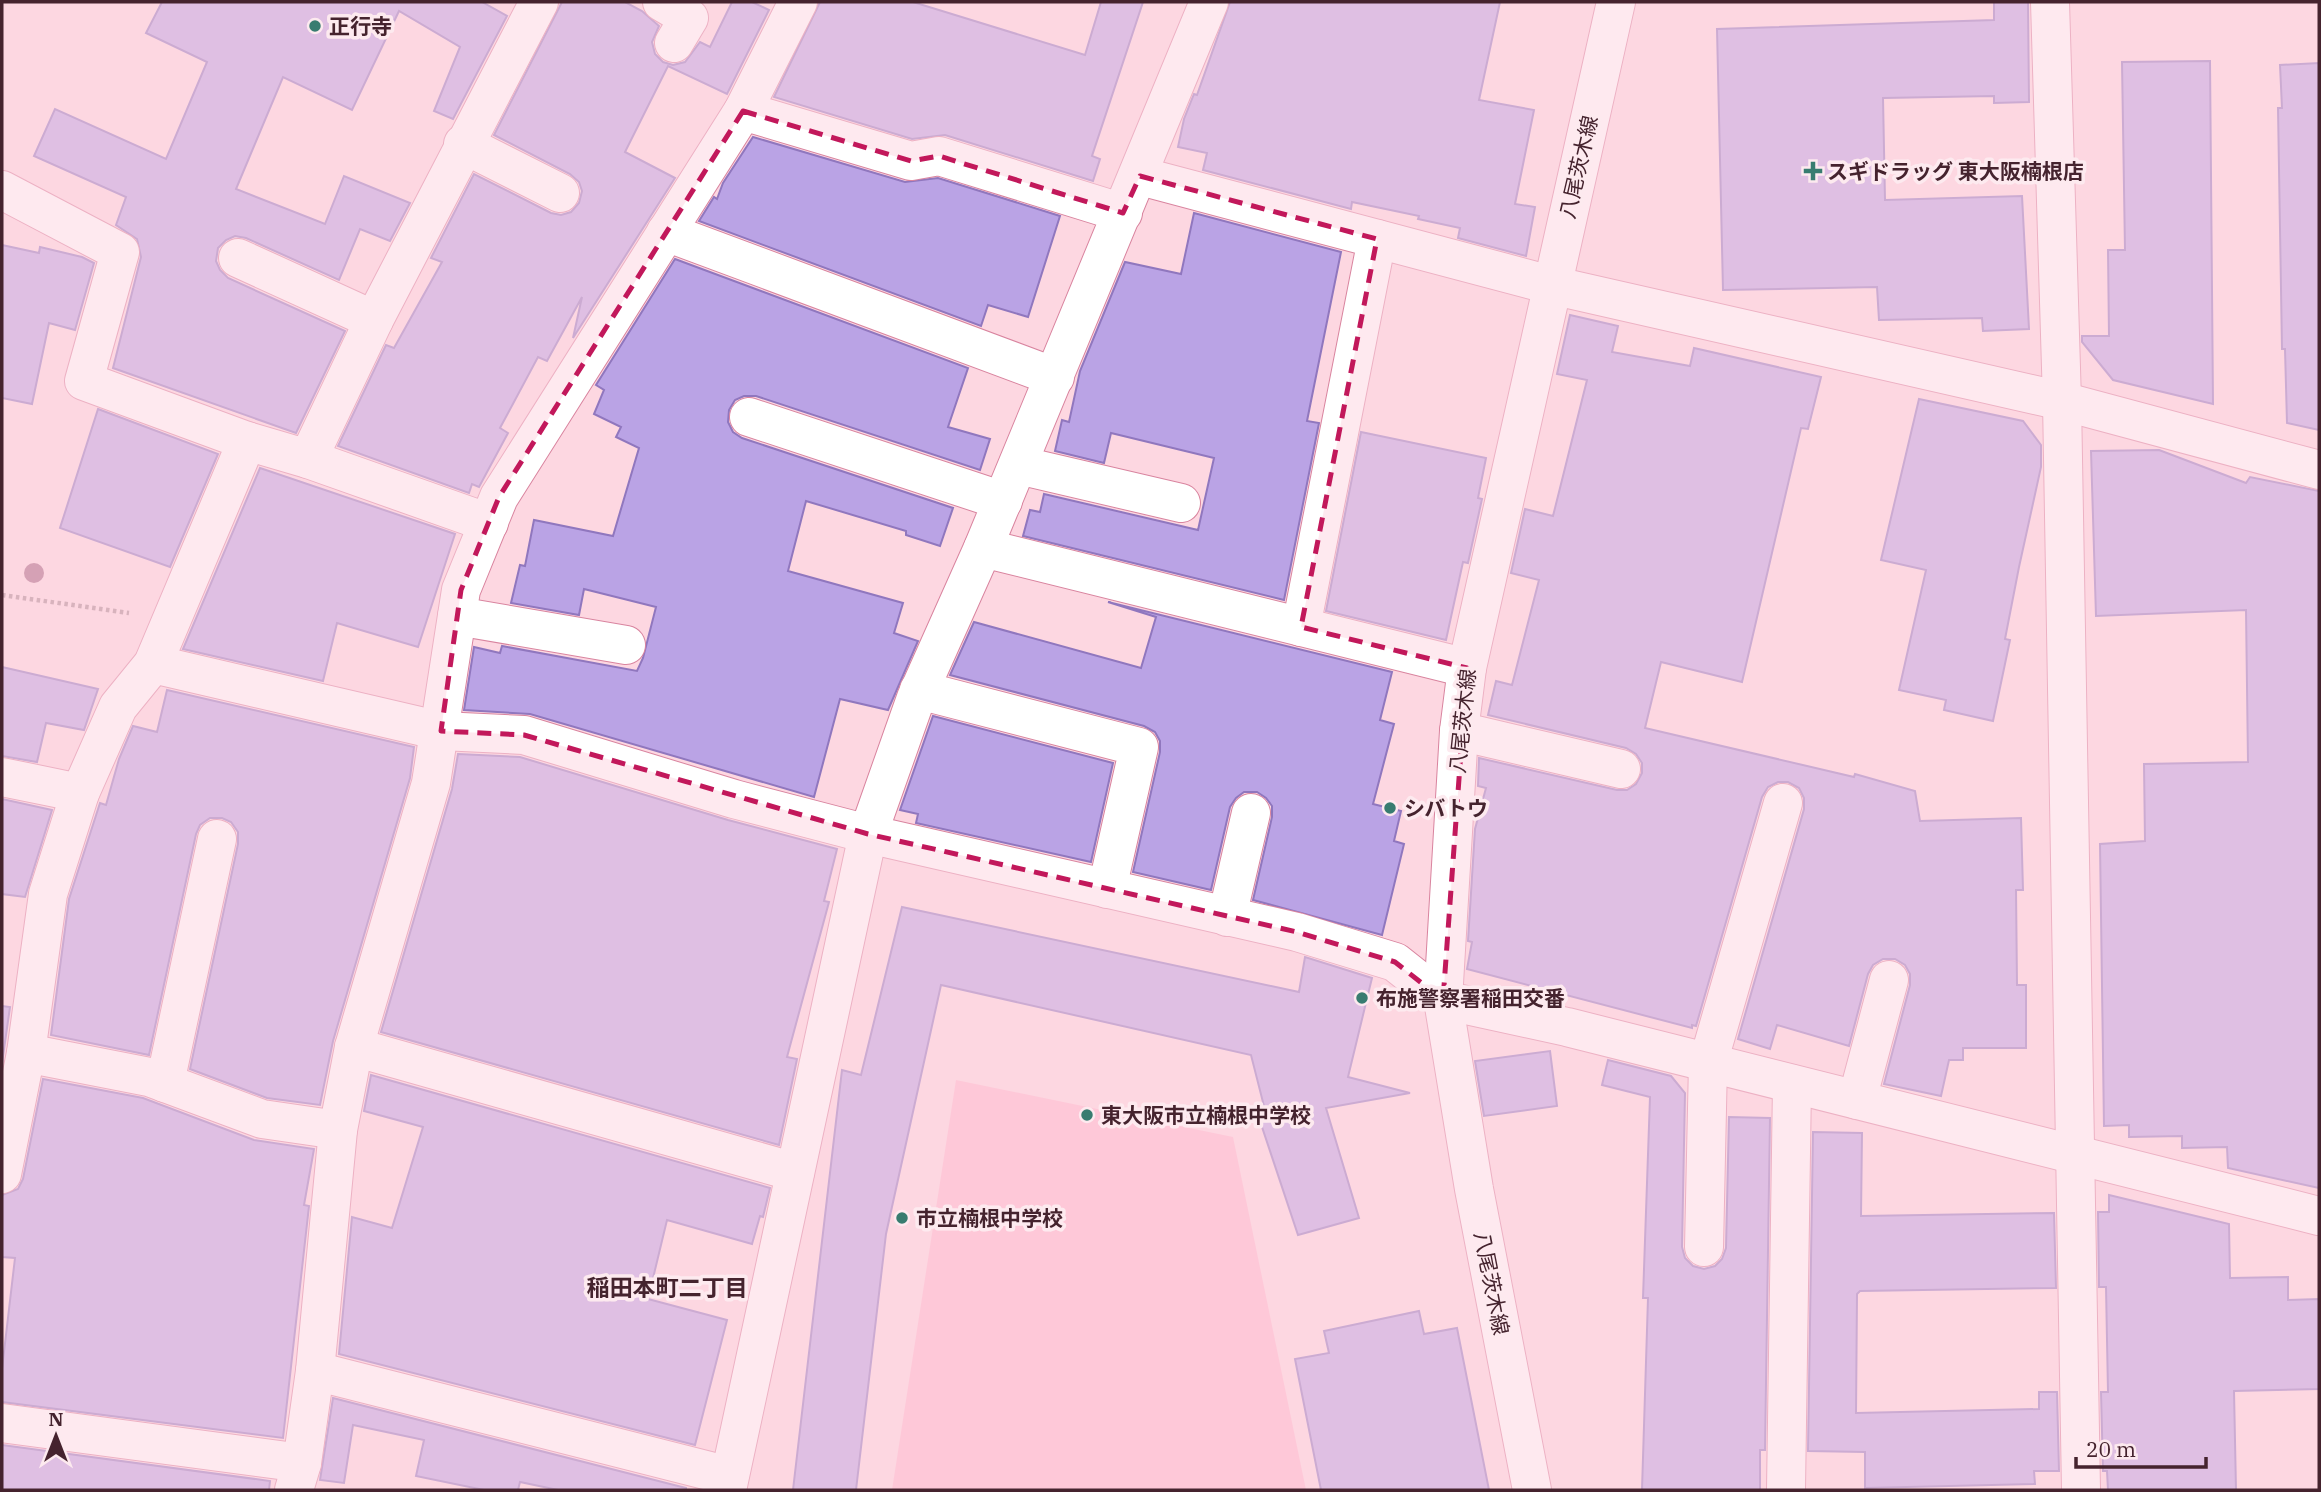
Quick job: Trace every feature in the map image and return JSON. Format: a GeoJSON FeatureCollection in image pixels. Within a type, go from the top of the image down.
{"type":"FeatureCollection","features":[{"type":"Feature","properties":{"kind":"street"},"geometry":{"type":"LineString","coordinates":[[308,460],[374,320],[539,2]]}},
{"type":"Feature","properties":{"kind":"street"},"geometry":{"type":"LineString","coordinates":[[662,2],[690,18],[674,43]]}},
{"type":"Feature","properties":{"kind":"street"},"geometry":{"type":"LineString","coordinates":[[2,1423],[298,1476],[315,1371],[338,1130],[354,1047],[431,783],[461,590],[499,497],[743,111],[797,2]]}},
{"type":"Feature","properties":{"kind":"street"},"geometry":{"type":"LineString","coordinates":[[315,1371],[728,1483],[868,834],[919,690],[983,548],[1140,176],[1209,2]]}},
{"type":"Feature","properties":{"kind":"street","name":"八尾茨木線"},"geometry":{"type":"LineString","coordinates":[[1532,1490],[1474,1189],[1443,1000],[1459,731],[1466,668],[1616,2]]}},
{"type":"Feature","properties":{"kind":"street"},"geometry":{"type":"LineString","coordinates":[[2050,2],[2063,401],[2073,1155],[2081,1490]]}},
{"type":"Feature","properties":{"kind":"street"},"geometry":{"type":"LineString","coordinates":[[743,111],[911,162],[939,156],[1123,213]]}},
{"type":"Feature","properties":{"kind":"street"},"geometry":{"type":"LineString","coordinates":[[463,144],[560,193]]}},
{"type":"Feature","properties":{"kind":"street"},"geometry":{"type":"LineString","coordinates":[[1140,176],[1551,285],[2063,401],[2319,470]]}},
{"type":"Feature","properties":{"kind":"street"},"geometry":{"type":"LineString","coordinates":[[2,190],[120,252],[84,381],[247,441],[489,523]]}},
{"type":"Feature","properties":{"kind":"street"},"geometry":{"type":"LineString","coordinates":[[666,232],[1055,377]]}},
{"type":"Feature","properties":{"kind":"street"},"geometry":{"type":"LineString","coordinates":[[1301,627],[1377,239]]}},
{"type":"Feature","properties":{"kind":"street"},"geometry":{"type":"LineString","coordinates":[[239,258],[374,320]]}},
{"type":"Feature","properties":{"kind":"street"},"geometry":{"type":"LineString","coordinates":[[749,416],[1003,501]]}},
{"type":"Feature","properties":{"kind":"street"},"geometry":{"type":"LineString","coordinates":[[2,1174],[9,1111],[26,1053],[48,894],[80,793],[118,707],[153,664],[247,441]]}},
{"type":"Feature","properties":{"kind":"street"},"geometry":{"type":"LineString","coordinates":[[1018,465],[1181,503]]}},
{"type":"Feature","properties":{"kind":"street"},"geometry":{"type":"LineString","coordinates":[[983,548],[1466,668]]}},
{"type":"Feature","properties":{"kind":"street"},"geometry":{"type":"LineString","coordinates":[[457,616],[625,645]]}},
{"type":"Feature","properties":{"kind":"street"},"geometry":{"type":"LineString","coordinates":[[153,664],[194,671],[441,731],[524,735],[734,799],[868,834],[1297,932],[1395,962],[1443,1000],[1506,1013],[2319,1216]]}},
{"type":"Feature","properties":{"kind":"street"},"geometry":{"type":"LineString","coordinates":[[919,690],[1139,747],[1107,889]]}},
{"type":"Feature","properties":{"kind":"street"},"geometry":{"type":"LineString","coordinates":[[1459,731],[1621,769]]}},
{"type":"Feature","properties":{"kind":"street"},"geometry":{"type":"LineString","coordinates":[[2,777],[80,793]]}},
{"type":"Feature","properties":{"kind":"street"},"geometry":{"type":"LineString","coordinates":[[1704,1247],[1708,1063],[1783,803]]}},
{"type":"Feature","properties":{"kind":"street"},"geometry":{"type":"LineString","coordinates":[[1227,917],[1251,813]]}},
{"type":"Feature","properties":{"kind":"street"},"geometry":{"type":"LineString","coordinates":[[165,1083],[217,838]]}},
{"type":"Feature","properties":{"kind":"street"},"geometry":{"type":"LineString","coordinates":[[1857,1100],[1889,980]]}},
{"type":"Feature","properties":{"kind":"street"},"geometry":{"type":"LineString","coordinates":[[354,1047],[795,1172]]}},
{"type":"Feature","properties":{"kind":"street"},"geometry":{"type":"LineString","coordinates":[[26,1053],[165,1083],[262,1119],[338,1130]]}},
{"type":"Feature","properties":{"kind":"street"},"geometry":{"type":"LineString","coordinates":[[1786,1490],[1792,1084]]}},
{"type":"Feature","properties":{"kind":"path"},"geometry":{"type":"LineString","coordinates":[[2,595],[172,619]]}},
{"type":"Feature","properties":{"kind":"highlighted area"},"geometry":{"type":"Polygon","coordinates":[[[743,111],[911,161],[939,156],[1123,213],[1140,176],[1377,239],[1301,627],[1467,668],[1443,1000],[1395,962],[1297,932],[868,834],[524,735],[441,731],[461,590],[499,497],[743,111]]]}},
{"type":"Feature","properties":{"kind":"shaded area"},"geometry":{"type":"Polygon","coordinates":[[[956,1080],[1233,1137],[1306,1490],[892,1490],[956,1080]]]}},
{"type":"Feature","properties":{"kind":"building"},"geometry":{"type":"Polygon","coordinates":[[[162,2],[482,2],[507,16],[453,119],[434,111],[460,47],[399,11],[352,110],[283,77],[236,189],[325,224],[344,176],[410,203],[390,241],[360,229],[339,280],[246,238],[235,236],[218,248],[216,261],[228,278],[345,331],[296,433],[113,368],[141,257],[137,239],[116,225],[126,197],[34,156],[55,109],[166,159],[207,62],[146,33],[162,2]]]}},
{"type":"Feature","properties":{"kind":"building"},"geometry":{"type":"Polygon","coordinates":[[[562,2],[625,2],[642,11],[659,26],[652,42],[655,54],[663,62],[673,65],[685,62],[700,42],[710,47],[732,2],[752,2],[769,10],[727,94],[668,66],[625,152],[675,178],[573,338],[582,297],[547,361],[538,357],[500,428],[508,433],[479,487],[472,484],[469,493],[338,446],[386,345],[394,348],[442,262],[431,258],[474,174],[551,213],[561,215],[571,212],[579,203],[582,191],[579,182],[570,174],[494,135],[562,2]]]}},
{"type":"Feature","properties":{"kind":"building"},"geometry":{"type":"Polygon","coordinates":[[[820,2],[913,2],[1085,55],[1101,2],[1143,2],[1092,156],[1100,159],[1093,181],[945,135],[912,139],[774,97],[820,2]]]}},
{"type":"Feature","properties":{"kind":"building"},"geometry":{"type":"Polygon","coordinates":[[[1230,2],[1500,2],[1479,100],[1534,110],[1515,204],[1535,207],[1526,256],[1458,238],[1460,228],[1418,219],[1419,216],[1352,202],[1351,209],[1203,170],[1207,153],[1178,147],[1184,119],[1194,94],[1197,95],[1230,2]]]}},
{"type":"Feature","properties":{"kind":"building"},"geometry":{"type":"Polygon","coordinates":[[[1994,2],[2028,2],[2029,102],[1994,103],[1994,96],[1883,98],[1885,200],[2022,196],[2029,329],[1983,331],[1982,318],[1879,320],[1877,287],[1723,290],[1717,29],[1994,20],[1994,2]]]}},
{"type":"Feature","properties":{"kind":"building"},"geometry":{"type":"Polygon","coordinates":[[[2210,61],[2213,404],[2113,380],[2082,342],[2082,336],[2109,336],[2108,250],[2125,250],[2122,62],[2210,61]]]}},
{"type":"Feature","properties":{"kind":"building"},"geometry":{"type":"Polygon","coordinates":[[[2319,63],[2319,430],[2287,423],[2285,349],[2282,349],[2278,108],[2282,108],[2280,65],[2319,63]]]}},
{"type":"Feature","properties":{"kind":"building"},"geometry":{"type":"Polygon","coordinates":[[[753,137],[905,182],[938,178],[1060,216],[1028,317],[988,305],[981,326],[699,221],[714,197],[717,199],[723,183],[753,137]]]}},
{"type":"Feature","properties":{"kind":"building"},"geometry":{"type":"Polygon","coordinates":[[[1194,213],[1341,252],[1307,421],[1319,423],[1284,600],[1023,536],[1030,510],[1040,512],[1044,494],[1198,530],[1214,458],[1111,433],[1104,463],[1055,451],[1062,420],[1069,422],[1080,371],[1125,262],[1181,274],[1194,213]]]}},
{"type":"Feature","properties":{"kind":"building"},"geometry":{"type":"Polygon","coordinates":[[[2,245],[39,253],[40,247],[82,257],[94,263],[75,330],[49,323],[32,404],[2,398],[2,245]]]}},
{"type":"Feature","properties":{"kind":"building"},"geometry":{"type":"Polygon","coordinates":[[[675,259],[968,368],[948,427],[990,439],[980,470],[756,396],[744,396],[735,400],[729,410],[728,422],[733,432],[742,438],[953,508],[940,546],[906,535],[906,531],[806,501],[788,571],[903,603],[894,633],[918,641],[888,710],[840,699],[814,797],[530,714],[464,710],[474,647],[500,653],[502,646],[637,671],[656,607],[584,589],[579,615],[511,603],[520,565],[525,566],[534,520],[613,536],[639,448],[616,437],[621,427],[594,414],[604,390],[596,385],[675,259]]]}},
{"type":"Feature","properties":{"kind":"building"},"geometry":{"type":"Polygon","coordinates":[[[1570,315],[1618,326],[1612,352],[1690,366],[1694,348],[1821,377],[1808,429],[1801,428],[1742,682],[1661,662],[1645,728],[1854,777],[1855,774],[1915,791],[1920,821],[2021,818],[2023,890],[2016,890],[2017,985],[2026,985],[2026,1048],[1963,1048],[1963,1060],[1949,1060],[1941,1096],[1884,1084],[1910,985],[1910,974],[1905,965],[1895,959],[1883,959],[1873,965],[1868,974],[1849,1046],[1777,1025],[1770,1049],[1738,1039],[1804,809],[1804,798],[1799,788],[1788,782],[1778,782],[1768,787],[1762,797],[1696,1026],[1692,1025],[1692,1028],[1467,969],[1472,942],[1468,941],[1475,829],[1486,788],[1478,786],[1479,758],[1617,790],[1627,790],[1636,784],[1642,773],[1642,763],[1636,754],[1626,748],[1488,715],[1496,681],[1512,685],[1539,580],[1511,573],[1525,509],[1553,516],[1587,380],[1557,374],[1570,315]]]}},
{"type":"Feature","properties":{"kind":"building"},"geometry":{"type":"Polygon","coordinates":[[[1919,399],[2023,421],[2041,445],[2041,467],[2005,639],[2010,640],[1993,721],[1944,710],[1946,700],[1899,690],[1926,570],[1881,560],[1919,399]]]}},
{"type":"Feature","properties":{"kind":"building"},"geometry":{"type":"Polygon","coordinates":[[[98,409],[218,454],[170,567],[60,528],[98,409]]]}},
{"type":"Feature","properties":{"kind":"building"},"geometry":{"type":"Polygon","coordinates":[[[1361,432],[1486,458],[1478,498],[1482,499],[1468,563],[1463,562],[1446,640],[1326,611],[1361,432]]]}},
{"type":"Feature","properties":{"kind":"building"},"geometry":{"type":"Polygon","coordinates":[[[2159,450],[2246,483],[2250,477],[2319,491],[2319,1188],[2228,1168],[2227,1147],[2182,1148],[2182,1136],[2129,1137],[2129,1125],[2104,1126],[2100,844],[2145,841],[2144,764],[2248,762],[2246,610],[2096,616],[2091,451],[2159,450]]]}},
{"type":"Feature","properties":{"kind":"building"},"geometry":{"type":"Polygon","coordinates":[[[260,468],[455,534],[418,647],[337,623],[323,681],[183,649],[260,468]]]}},
{"type":"Feature","properties":{"kind":"building"},"geometry":{"type":"Polygon","coordinates":[[[1108,602],[1392,672],[1380,720],[1394,724],[1373,804],[1401,811],[1394,841],[1404,844],[1382,935],[1253,900],[1272,817],[1272,806],[1257,792],[1244,792],[1230,807],[1211,890],[1133,872],[1160,752],[1160,741],[1155,732],[1144,726],[950,675],[974,622],[1141,668],[1156,617],[1108,602]]]}},
{"type":"Feature","properties":{"kind":"building"},"geometry":{"type":"Polygon","coordinates":[[[2,667],[98,689],[84,730],[46,723],[37,762],[2,756],[2,667]]]}},
{"type":"Feature","properties":{"kind":"building"},"geometry":{"type":"Polygon","coordinates":[[[167,690],[414,747],[410,778],[333,1041],[320,1105],[267,1098],[190,1069],[238,844],[238,832],[231,822],[222,818],[210,818],[200,825],[196,834],[149,1055],[51,1035],[69,899],[100,803],[106,805],[119,759],[133,726],[157,732],[167,690]]]}},
{"type":"Feature","properties":{"kind":"building"},"geometry":{"type":"Polygon","coordinates":[[[933,716],[1113,763],[1091,862],[916,823],[918,814],[900,810],[933,716]]]}},
{"type":"Feature","properties":{"kind":"building"},"geometry":{"type":"Polygon","coordinates":[[[458,754],[520,757],[728,820],[837,849],[824,901],[829,902],[787,1057],[797,1059],[779,1145],[381,1032],[452,789],[458,754]]]}},
{"type":"Feature","properties":{"kind":"building"},"geometry":{"type":"Polygon","coordinates":[[[2,799],[52,810],[25,897],[2,894],[2,799]]]}},
{"type":"Feature","properties":{"kind":"building"},"geometry":{"type":"Polygon","coordinates":[[[902,907],[1299,992],[1305,957],[1372,978],[1348,1077],[1410,1093],[1326,1108],[1359,1218],[1298,1235],[1259,1118],[1266,1114],[1251,1055],[941,985],[886,1234],[856,1490],[793,1490],[842,1070],[861,1075],[902,907]]]}},
{"type":"Feature","properties":{"kind":"building"},"geometry":{"type":"Polygon","coordinates":[[[2,1006],[10,1007],[2,1063],[2,1006]]]}},
{"type":"Feature","properties":{"kind":"building"},"geometry":{"type":"Polygon","coordinates":[[[1550,1051],[1557,1106],[1484,1116],[1475,1061],[1550,1051]]]}},
{"type":"Feature","properties":{"kind":"building"},"geometry":{"type":"Polygon","coordinates":[[[1608,1060],[1671,1076],[1685,1093],[1682,1247],[1685,1258],[1693,1266],[1704,1269],[1715,1266],[1722,1259],[1726,1248],[1729,1117],[1770,1118],[1765,1450],[1760,1450],[1760,1490],[1642,1490],[1648,1298],[1643,1298],[1650,1097],[1602,1085],[1608,1060]]]}},
{"type":"Feature","properties":{"kind":"building"},"geometry":{"type":"Polygon","coordinates":[[[371,1075],[770,1188],[763,1217],[760,1216],[752,1244],[667,1220],[648,1299],[727,1320],[695,1445],[339,1354],[352,1217],[392,1228],[423,1127],[364,1111],[371,1075]]]}},
{"type":"Feature","properties":{"kind":"building"},"geometry":{"type":"Polygon","coordinates":[[[43,1079],[143,1098],[254,1140],[314,1149],[304,1205],[309,1206],[283,1438],[2,1402],[2,1369],[15,1258],[2,1257],[2,1195],[18,1189],[23,1179],[43,1079]]]}},
{"type":"Feature","properties":{"kind":"building"},"geometry":{"type":"Polygon","coordinates":[[[1813,1132],[1862,1133],[1861,1216],[2054,1213],[2056,1288],[1860,1291],[1857,1294],[1856,1413],[2039,1409],[2039,1392],[2057,1392],[2059,1471],[2034,1471],[2035,1484],[1865,1488],[1865,1452],[1808,1451],[1813,1132]]]}},
{"type":"Feature","properties":{"kind":"building"},"geometry":{"type":"Polygon","coordinates":[[[2109,1195],[2229,1224],[2230,1278],[2288,1277],[2288,1300],[2319,1299],[2319,1389],[2234,1391],[2236,1490],[2108,1490],[2107,1471],[2103,1471],[2101,1392],[2108,1392],[2106,1287],[2099,1287],[2098,1212],[2109,1212],[2109,1195]]]}},
{"type":"Feature","properties":{"kind":"building"},"geometry":{"type":"Polygon","coordinates":[[[1419,1311],[1424,1334],[1457,1328],[1489,1490],[1321,1490],[1295,1359],[1329,1353],[1324,1331],[1419,1311]]]}},
{"type":"Feature","properties":{"kind":"building"},"geometry":{"type":"Polygon","coordinates":[[[333,1398],[686,1490],[558,1490],[520,1482],[518,1490],[484,1490],[416,1476],[424,1440],[353,1425],[344,1483],[320,1480],[333,1398]]]}},
{"type":"Feature","properties":{"kind":"building"},"geometry":{"type":"Polygon","coordinates":[[[2,1445],[270,1481],[269,1490],[2,1490],[2,1445]]]}},
{"type":"Feature","properties":{"kind":"place","name":"正行寺"},"geometry":{"type":"Point","coordinates":[315,26]}},
{"type":"Feature","properties":{"kind":"place","name":"スギドラッグ 東大阪楠根店"},"geometry":{"type":"Point","coordinates":[1813,171]}},
{"type":"Feature","properties":{"kind":"place","name":"シバトウ"},"geometry":{"type":"Point","coordinates":[1390,808]}},
{"type":"Feature","properties":{"kind":"place","name":"布施警察署稲田交番"},"geometry":{"type":"Point","coordinates":[1362,998]}},
{"type":"Feature","properties":{"kind":"place","name":"東大阪市立楠根中学校"},"geometry":{"type":"Point","coordinates":[1087,1115]}},
{"type":"Feature","properties":{"kind":"place","name":"市立楠根中学校"},"geometry":{"type":"Point","coordinates":[902,1218]}},
{"type":"Feature","properties":{"kind":"district","name":"稲田本町二丁目"},"geometry":{"type":"Point","coordinates":[667,1287]}}]}
